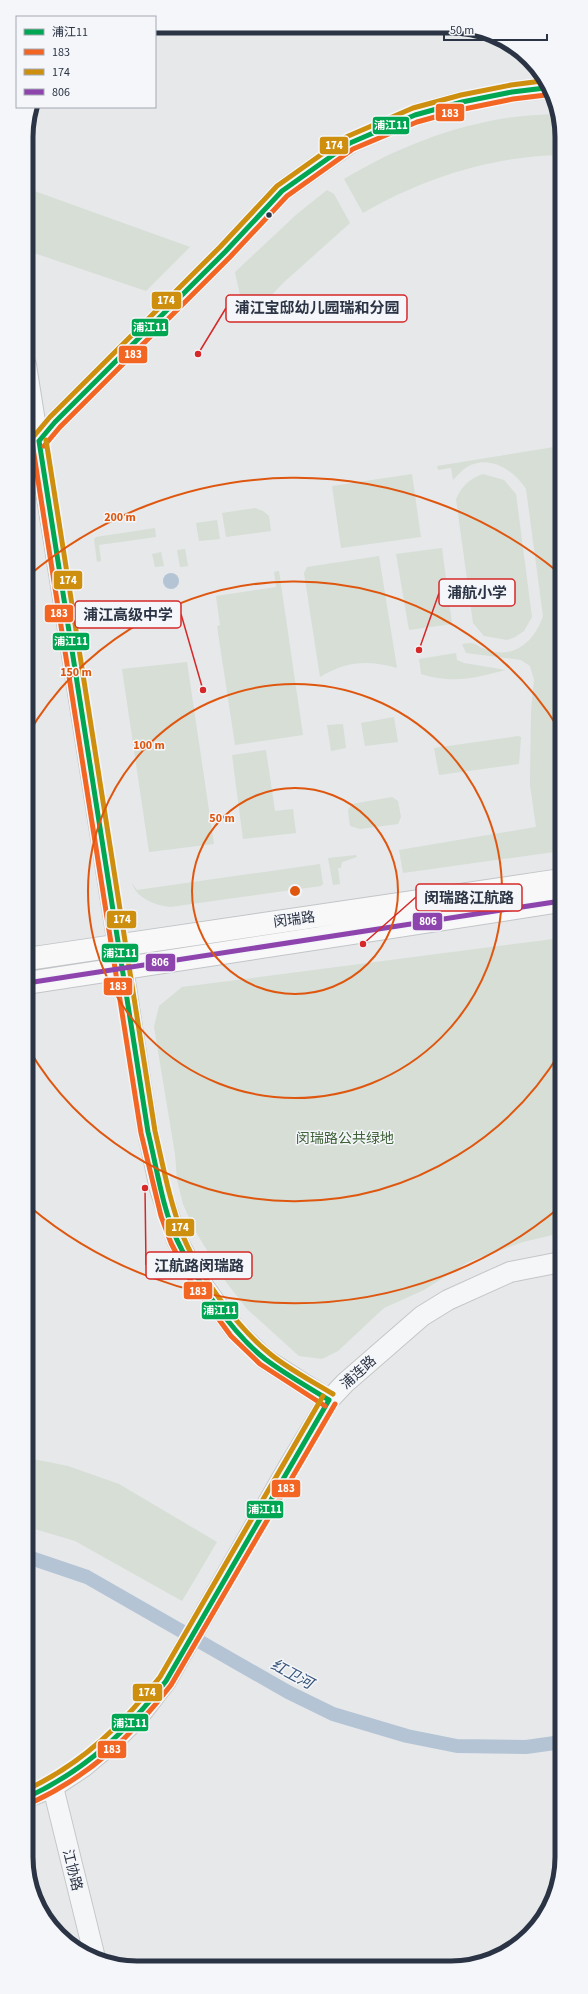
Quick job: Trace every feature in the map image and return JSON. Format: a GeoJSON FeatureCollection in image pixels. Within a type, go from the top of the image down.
{"type":"FeatureCollection","features":[{"type":"Feature","properties":{"kind":"main road","name":"闵瑞路"},"geometry":{"type":"LineString","coordinates":[[33,958],[555,881]]}},
{"type":"Feature","properties":{"kind":"main road","name":"闵瑞路"},"geometry":{"type":"LineString","coordinates":[[33,982],[555,902]]}},
{"type":"Feature","properties":{"kind":"street"},"geometry":{"type":"LineString","coordinates":[[329,1400],[265,1359],[236,1331],[196,1276],[177,1240],[160,1189],[148,1132],[123,968],[33,447],[55,422],[225,252],[282,191],[350,143],[415,115],[483,98],[543,88]]}},
{"type":"Feature","properties":{"kind":"street","name":"浦连路"},"geometry":{"type":"LineString","coordinates":[[33,1795],[53,1787],[83,1767],[118,1737],[139,1716],[166,1681],[329,1400],[345,1383],[422,1316],[448,1300],[510,1272],[555,1263]]}},
{"type":"Feature","properties":{"kind":"street","name":"江协路"},"geometry":{"type":"LineString","coordinates":[[53,1787],[93,1951]]}},
{"type":"Feature","properties":{"kind":"green space"},"geometry":{"type":"Polygon","coordinates":[[[552,114],[555,131],[555,155],[534,156],[509,160],[458,172],[409,190],[363,213],[344,179],[382,158],[443,133],[485,122],[524,116],[552,114]]]}},
{"type":"Feature","properties":{"kind":"green space"},"geometry":{"type":"Polygon","coordinates":[[[327,190],[334,194],[350,223],[282,284],[246,323],[235,272],[297,214],[327,190]]]}},
{"type":"Feature","properties":{"kind":"green space"},"geometry":{"type":"Polygon","coordinates":[[[33,191],[190,247],[146,291],[34,253],[33,191]]]}},
{"type":"Feature","properties":{"kind":"green space"},"geometry":{"type":"Polygon","coordinates":[[[555,447],[555,852],[403,873],[399,850],[536,827],[530,785],[531,711],[534,680],[530,666],[521,660],[466,653],[462,644],[473,643],[495,652],[514,650],[529,641],[543,616],[526,489],[508,470],[492,463],[475,463],[461,471],[453,480],[451,468],[438,470],[437,466],[555,447]]]}},
{"type":"Feature","properties":{"kind":"green space"},"geometry":{"type":"Polygon","coordinates":[[[412,474],[421,537],[341,548],[332,486],[412,474]]]}},
{"type":"Feature","properties":{"kind":"green space"},"geometry":{"type":"Polygon","coordinates":[[[483,474],[504,480],[516,494],[532,617],[524,631],[507,640],[484,636],[473,623],[456,499],[466,484],[483,474]]]}},
{"type":"Feature","properties":{"kind":"green space"},"geometry":{"type":"Polygon","coordinates":[[[255,508],[263,511],[269,516],[271,531],[226,537],[222,513],[255,508]]]}},
{"type":"Feature","properties":{"kind":"green space"},"geometry":{"type":"Polygon","coordinates":[[[217,520],[220,539],[199,541],[196,523],[217,520]]]}},
{"type":"Feature","properties":{"kind":"green space"},"geometry":{"type":"Polygon","coordinates":[[[155,528],[156,537],[99,545],[101,561],[97,562],[94,539],[96,537],[155,528]]]}},
{"type":"Feature","properties":{"kind":"green space"},"geometry":{"type":"Polygon","coordinates":[[[442,548],[452,624],[409,630],[396,554],[442,548]]]}},
{"type":"Feature","properties":{"kind":"green space"},"geometry":{"type":"Polygon","coordinates":[[[185,549],[188,566],[180,567],[177,550],[185,549]]]}},
{"type":"Feature","properties":{"kind":"green space"},"geometry":{"type":"Polygon","coordinates":[[[161,552],[164,566],[155,567],[152,554],[161,552]]]}},
{"type":"Feature","properties":{"kind":"green space"},"geometry":{"type":"Polygon","coordinates":[[[379,556],[397,668],[367,663],[348,665],[320,677],[304,573],[307,567],[379,556]]]}},
{"type":"Feature","properties":{"kind":"green space"},"geometry":{"type":"Polygon","coordinates":[[[279,571],[303,735],[235,745],[217,626],[220,625],[216,596],[276,587],[274,572],[279,571]]]}},
{"type":"Feature","properties":{"kind":"green space"},"geometry":{"type":"Polygon","coordinates":[[[456,653],[457,660],[464,663],[506,670],[464,679],[443,679],[421,674],[419,659],[456,653]]]}},
{"type":"Feature","properties":{"kind":"green space"},"geometry":{"type":"Polygon","coordinates":[[[187,662],[214,844],[149,852],[122,669],[187,662]]]}},
{"type":"Feature","properties":{"kind":"green space"},"geometry":{"type":"Polygon","coordinates":[[[394,717],[398,742],[365,746],[361,723],[394,717]]]}},
{"type":"Feature","properties":{"kind":"green space"},"geometry":{"type":"Polygon","coordinates":[[[343,724],[346,748],[331,751],[327,725],[343,724]]]}},
{"type":"Feature","properties":{"kind":"green space"},"geometry":{"type":"Polygon","coordinates":[[[518,736],[521,737],[519,764],[439,775],[434,748],[518,736]]]}},
{"type":"Feature","properties":{"kind":"green space"},"geometry":{"type":"Polygon","coordinates":[[[266,750],[275,811],[293,809],[296,833],[243,839],[232,755],[266,750]]]}},
{"type":"Feature","properties":{"kind":"green space"},"geometry":{"type":"Polygon","coordinates":[[[392,797],[398,801],[401,817],[398,824],[360,829],[350,826],[348,810],[352,804],[392,797]]]}},
{"type":"Feature","properties":{"kind":"green space"},"geometry":{"type":"Polygon","coordinates":[[[356,855],[357,857],[342,862],[341,868],[338,868],[340,884],[333,885],[328,858],[356,855]]]}},
{"type":"Feature","properties":{"kind":"green space"},"geometry":{"type":"Polygon","coordinates":[[[320,864],[323,884],[321,886],[170,907],[158,905],[142,897],[134,889],[132,883],[137,890],[320,864]]]}},
{"type":"Feature","properties":{"kind":"green space","name":"闵瑞路公共绿地"},"geometry":{"type":"Polygon","coordinates":[[[555,939],[555,1234],[523,1242],[468,1262],[424,1290],[384,1308],[338,1351],[322,1359],[299,1356],[247,1309],[226,1282],[193,1227],[183,1204],[177,1180],[175,1154],[154,1027],[159,1006],[182,987],[555,939]]]}},
{"type":"Feature","properties":{"kind":"green space"},"geometry":{"type":"Polygon","coordinates":[[[33,1459],[68,1466],[119,1484],[217,1542],[182,1601],[75,1541],[33,1528],[33,1459]]]}},
{"type":"Feature","properties":{"kind":"water"},"geometry":{"type":"Polygon","coordinates":[[[168,573],[174,573],[179,578],[177,587],[174,589],[168,589],[163,584],[163,578],[168,573]]]}},
{"type":"Feature","properties":{"kind":"waterway","name":"红卫河"},"geometry":{"type":"LineString","coordinates":[[33,1559],[87,1577],[288,1692],[333,1714],[407,1736],[457,1746],[526,1747],[555,1743]]}},
{"type":"Feature","properties":{"kind":"transit line","name":"174"},"geometry":{"type":"LineString","coordinates":[[34,436],[50,417],[220,247],[277,186],[346,137],[413,108],[461,95],[511,85],[538,81]]}},
{"type":"Feature","properties":{"kind":"transit line","name":"浦江11"},"geometry":{"type":"LineString","coordinates":[[39,441],[55,422],[225,252],[282,191],[350,143],[415,115],[462,102],[512,92],[543,88]]}},
{"type":"Feature","properties":{"kind":"transit line","name":"183"},"geometry":{"type":"LineString","coordinates":[[44,446],[60,427],[230,257],[287,196],[353,149],[417,122],[464,109],[513,99],[546,95]]}},
{"type":"Feature","properties":{"kind":"transit line","name":"174"},"geometry":{"type":"LineString","coordinates":[[46,440],[155,1131],[174,1211],[183,1236],[199,1267],[220,1299],[244,1329],[276,1359],[333,1394]]}},
{"type":"Feature","properties":{"kind":"transit line","name":"浦江11"},"geometry":{"type":"LineString","coordinates":[[39,441],[148,1132],[167,1214],[177,1240],[204,1288],[240,1335],[265,1359],[329,1400]]}},
{"type":"Feature","properties":{"kind":"transit line","name":"183"},"geometry":{"type":"LineString","coordinates":[[33,448],[141,1133],[161,1216],[171,1243],[190,1280],[231,1336],[260,1364],[325,1406]]}},
{"type":"Feature","properties":{"kind":"transit line","name":"806"},"geometry":{"type":"LineString","coordinates":[[33,982],[555,902]]}},
{"type":"Feature","properties":{"kind":"transit line","name":"174"},"geometry":{"type":"LineString","coordinates":[[33,1786],[67,1767],[101,1741],[132,1711],[160,1677],[323,1396]]}},
{"type":"Feature","properties":{"kind":"transit line","name":"浦江11"},"geometry":{"type":"LineString","coordinates":[[33,1794],[69,1774],[104,1748],[136,1717],[166,1681],[329,1400]]}},
{"type":"Feature","properties":{"kind":"transit line","name":"183"},"geometry":{"type":"LineString","coordinates":[[33,1802],[73,1780],[108,1753],[141,1721],[171,1685],[335,1404]]}},
{"type":"Feature","properties":{"kind":"place","name":"浦江宝邸幼儿园瑞和分园"},"geometry":{"type":"Point","coordinates":[198,354]}},
{"type":"Feature","properties":{"kind":"place","name":"浦航小学"},"geometry":{"type":"Point","coordinates":[419,650]}},
{"type":"Feature","properties":{"kind":"place","name":"浦江高级中学"},"geometry":{"type":"Point","coordinates":[203,690]}},
{"type":"Feature","properties":{"kind":"place","name":"闵瑞路江航路"},"geometry":{"type":"Point","coordinates":[363,944]}},
{"type":"Feature","properties":{"kind":"place","name":"江航路闵瑞路"},"geometry":{"type":"Point","coordinates":[145,1188]}}]}
